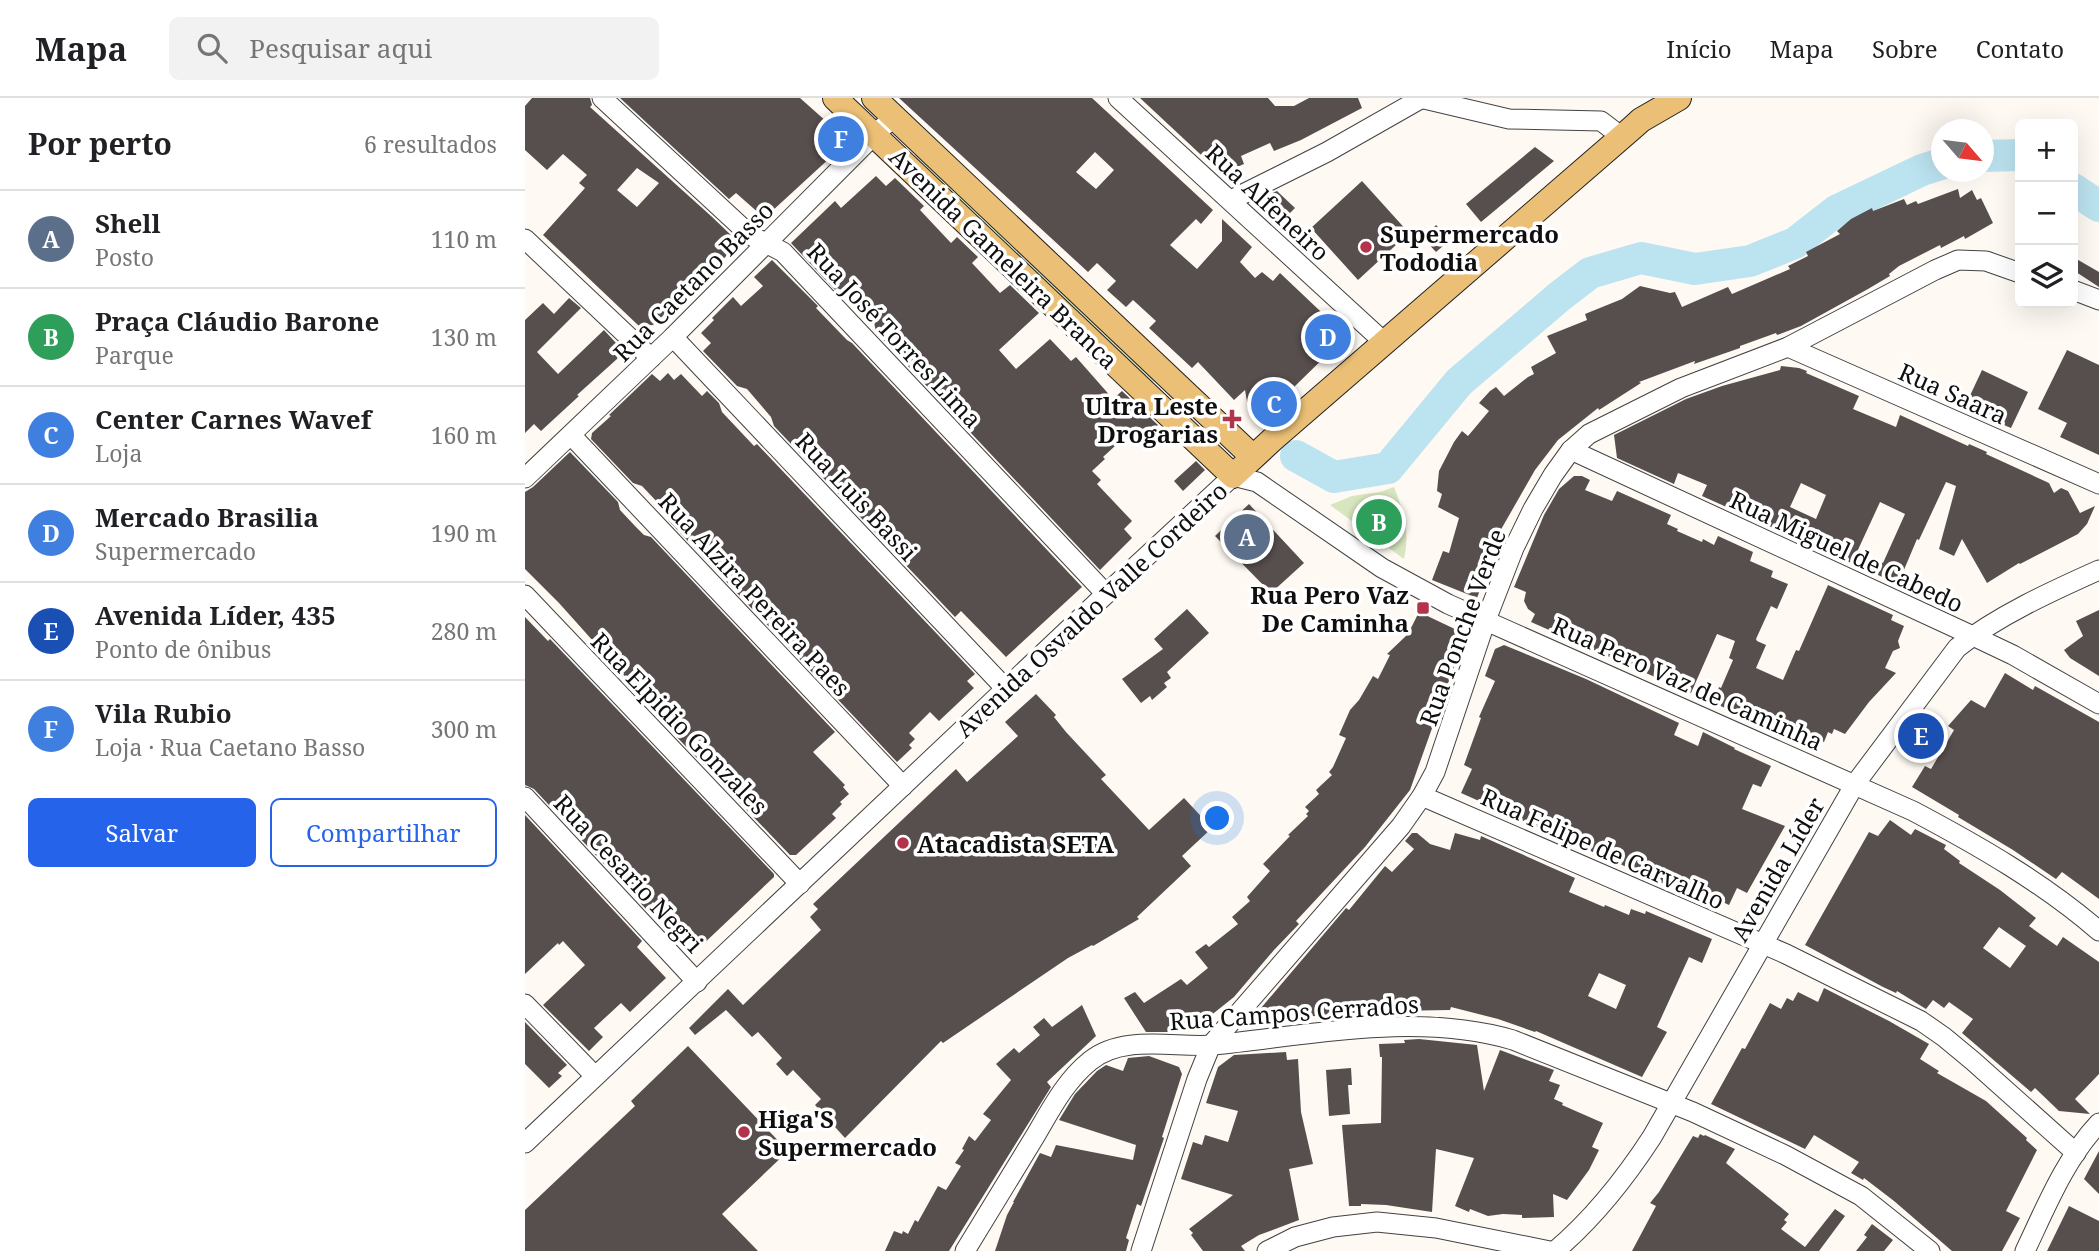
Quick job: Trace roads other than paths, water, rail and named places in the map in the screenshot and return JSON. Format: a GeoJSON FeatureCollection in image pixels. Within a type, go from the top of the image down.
{"type":"FeatureCollection","features":[{"type":"Feature","properties":{"kind":"main road","name":"Avenida Gameleira Branca"},"geometry":{"type":"LineString","coordinates":[[835,98],[1160,406],[1247,472]]}},
{"type":"Feature","properties":{"kind":"main road","name":"Avenida Gameleira Branca"},"geometry":{"type":"LineString","coordinates":[[874,98],[1179,388],[1247,472]]}},
{"type":"Feature","properties":{"kind":"main road","name":"Avenida Osvaldo Valle Cordeiro"},"geometry":{"type":"LineString","coordinates":[[1247,472],[1385,343],[1622,136],[1668,101]]}},
{"type":"Feature","properties":{"kind":"main road"},"geometry":{"type":"LineString","coordinates":[[1160,406],[1179,388]]}},
{"type":"Feature","properties":{"kind":"street","name":"Rua José Torres Lima"},"geometry":{"type":"LineString","coordinates":[[602,98],[750,235],[783,252],[1106,594]]}},
{"type":"Feature","properties":{"kind":"street","name":"Rua Alfeneiro"},"geometry":{"type":"LineString","coordinates":[[1118,98],[1385,343]]}},
{"type":"Feature","properties":{"kind":"street"},"geometry":{"type":"LineString","coordinates":[[1230,200],[1327,152],[1421,98],[1509,119],[1601,121],[1622,136]]}},
{"type":"Feature","properties":{"kind":"street","name":"Rua Caetano Basso"},"geometry":{"type":"LineString","coordinates":[[525,478],[673,337],[894,117]]}},
{"type":"Feature","properties":{"kind":"street"},"geometry":{"type":"LineString","coordinates":[[525,239],[651,358]]}},
{"type":"Feature","properties":{"kind":"street","name":"Rua Ponche Verde"},"geometry":{"type":"LineString","coordinates":[[1146,1246],[1197,1079],[1211,1045],[1401,826],[1422,796],[1442,754],[1486,620],[1514,548],[1533,509],[1571,450],[1589,434],[1681,388],[1788,347],[1958,260],[1986,261],[2015,271]]}},
{"type":"Feature","properties":{"kind":"street"},"geometry":{"type":"LineString","coordinates":[[2078,291],[2099,300]]}},
{"type":"Feature","properties":{"kind":"street","name":"Rua Luis Bassi"},"geometry":{"type":"LineString","coordinates":[[673,337],[1006,689]]}},
{"type":"Feature","properties":{"kind":"street","name":"Rua Saara"},"geometry":{"type":"LineString","coordinates":[[1788,347],[2099,484]]}},
{"type":"Feature","properties":{"kind":"street","name":"Rua Alzira Pereira Paes"},"geometry":{"type":"LineString","coordinates":[[571,435],[903,786]]}},
{"type":"Feature","properties":{"kind":"street","name":"Rua Miguel de Cabedo"},"geometry":{"type":"LineString","coordinates":[[1571,450],[1973,636],[2099,704]]}},
{"type":"Feature","properties":{"kind":"street","name":"Avenida Osvaldo Valle Cordeiro"},"geometry":{"type":"LineString","coordinates":[[525,1143],[1106,594],[1247,472]]}},
{"type":"Feature","properties":{"kind":"street","name":"Rua Pero Vaz de Caminha"},"geometry":{"type":"LineString","coordinates":[[1247,472],[1382,568],[1448,604],[1913,811],[1982,848],[2054,895],[2099,931]]}},
{"type":"Feature","properties":{"kind":"street","name":"Avenida Líder"},"geometry":{"type":"LineString","coordinates":[[1552,1251],[1581,1229],[1612,1194],[1638,1158],[1855,784],[1957,648],[2021,608],[2099,570]]}},
{"type":"Feature","properties":{"kind":"street","name":"Rua Elpidio Gonzales"},"geometry":{"type":"LineString","coordinates":[[525,595],[800,884]]}},
{"type":"Feature","properties":{"kind":"street","name":"Rua Felipe de Carvalho"},"geometry":{"type":"LineString","coordinates":[[1422,796],[1762,944],[1921,1021],[1944,1037],[2076,1153]]}},
{"type":"Feature","properties":{"kind":"street","name":"Rua Cesario Negri"},"geometry":{"type":"LineString","coordinates":[[525,797],[697,982]]}},
{"type":"Feature","properties":{"kind":"street"},"geometry":{"type":"LineString","coordinates":[[525,1004],[596,1076]]}},
{"type":"Feature","properties":{"kind":"street","name":"Rua Campos Cerrados"},"geometry":{"type":"LineString","coordinates":[[965,1251],[1075,1074],[1105,1052],[1123,1046],[1211,1045],[1301,1034],[1396,1027],[1487,1032],[1671,1104],[1762,1144],[1842,1184],[1878,1208],[1930,1251]]}},
{"type":"Feature","properties":{"kind":"street"},"geometry":{"type":"LineString","coordinates":[[2025,1251],[2064,1171],[2099,1123]]}},
{"type":"Feature","properties":{"kind":"street"},"geometry":{"type":"LineString","coordinates":[[1268,1251],[1295,1237],[1320,1230],[1377,1222],[1436,1228],[1552,1251]]}},
{"type":"Feature","properties":{"kind":"waterway"},"geometry":{"type":"LineString","coordinates":[[1994,156],[2015,155]]}},
{"type":"Feature","properties":{"kind":"waterway"},"geometry":{"type":"LineString","coordinates":[[1296,456],[1334,477],[1388,468],[1459,382],[1590,273],[1641,258],[1695,269],[1750,261],[1795,243],[1836,211],[1931,167]]}},
{"type":"Feature","properties":{"kind":"waterway"},"geometry":{"type":"LineString","coordinates":[[2078,192],[2099,206]]}},
{"type":"Feature","properties":{"kind":"place","name":"Vila Rubio"},"geometry":{"type":"Point","coordinates":[841,139]}},
{"type":"Feature","properties":{"kind":"place","name":"Supermercado Tododia"},"geometry":{"type":"Point","coordinates":[1366,247]}},
{"type":"Feature","properties":{"kind":"place","name":"Mercado Brasilia"},"geometry":{"type":"Point","coordinates":[1328,337]}},
{"type":"Feature","properties":{"kind":"place","name":"Center Carnes Wavef"},"geometry":{"type":"Point","coordinates":[1274,404]}},
{"type":"Feature","properties":{"kind":"place","name":"Ultra Leste Drogarias"},"geometry":{"type":"Point","coordinates":[1232,419]}},
{"type":"Feature","properties":{"kind":"place","name":"Praça Cláudio Barone"},"geometry":{"type":"Point","coordinates":[1379,522]}},
{"type":"Feature","properties":{"kind":"place","name":"Shell"},"geometry":{"type":"Point","coordinates":[1247,537]}},
{"type":"Feature","properties":{"kind":"place","name":"Rua Pero Vaz De Caminha"},"geometry":{"type":"Point","coordinates":[1423,608]}},
{"type":"Feature","properties":{"kind":"place","name":"Avenida Líder, 435"},"geometry":{"type":"Point","coordinates":[1921,736]}},
{"type":"Feature","properties":{"kind":"place","name":"Atacadista SETA"},"geometry":{"type":"Point","coordinates":[903,843]}},
{"type":"Feature","properties":{"kind":"place","name":"Higa'S Supermercado"},"geometry":{"type":"Point","coordinates":[744,1132]}}]}
